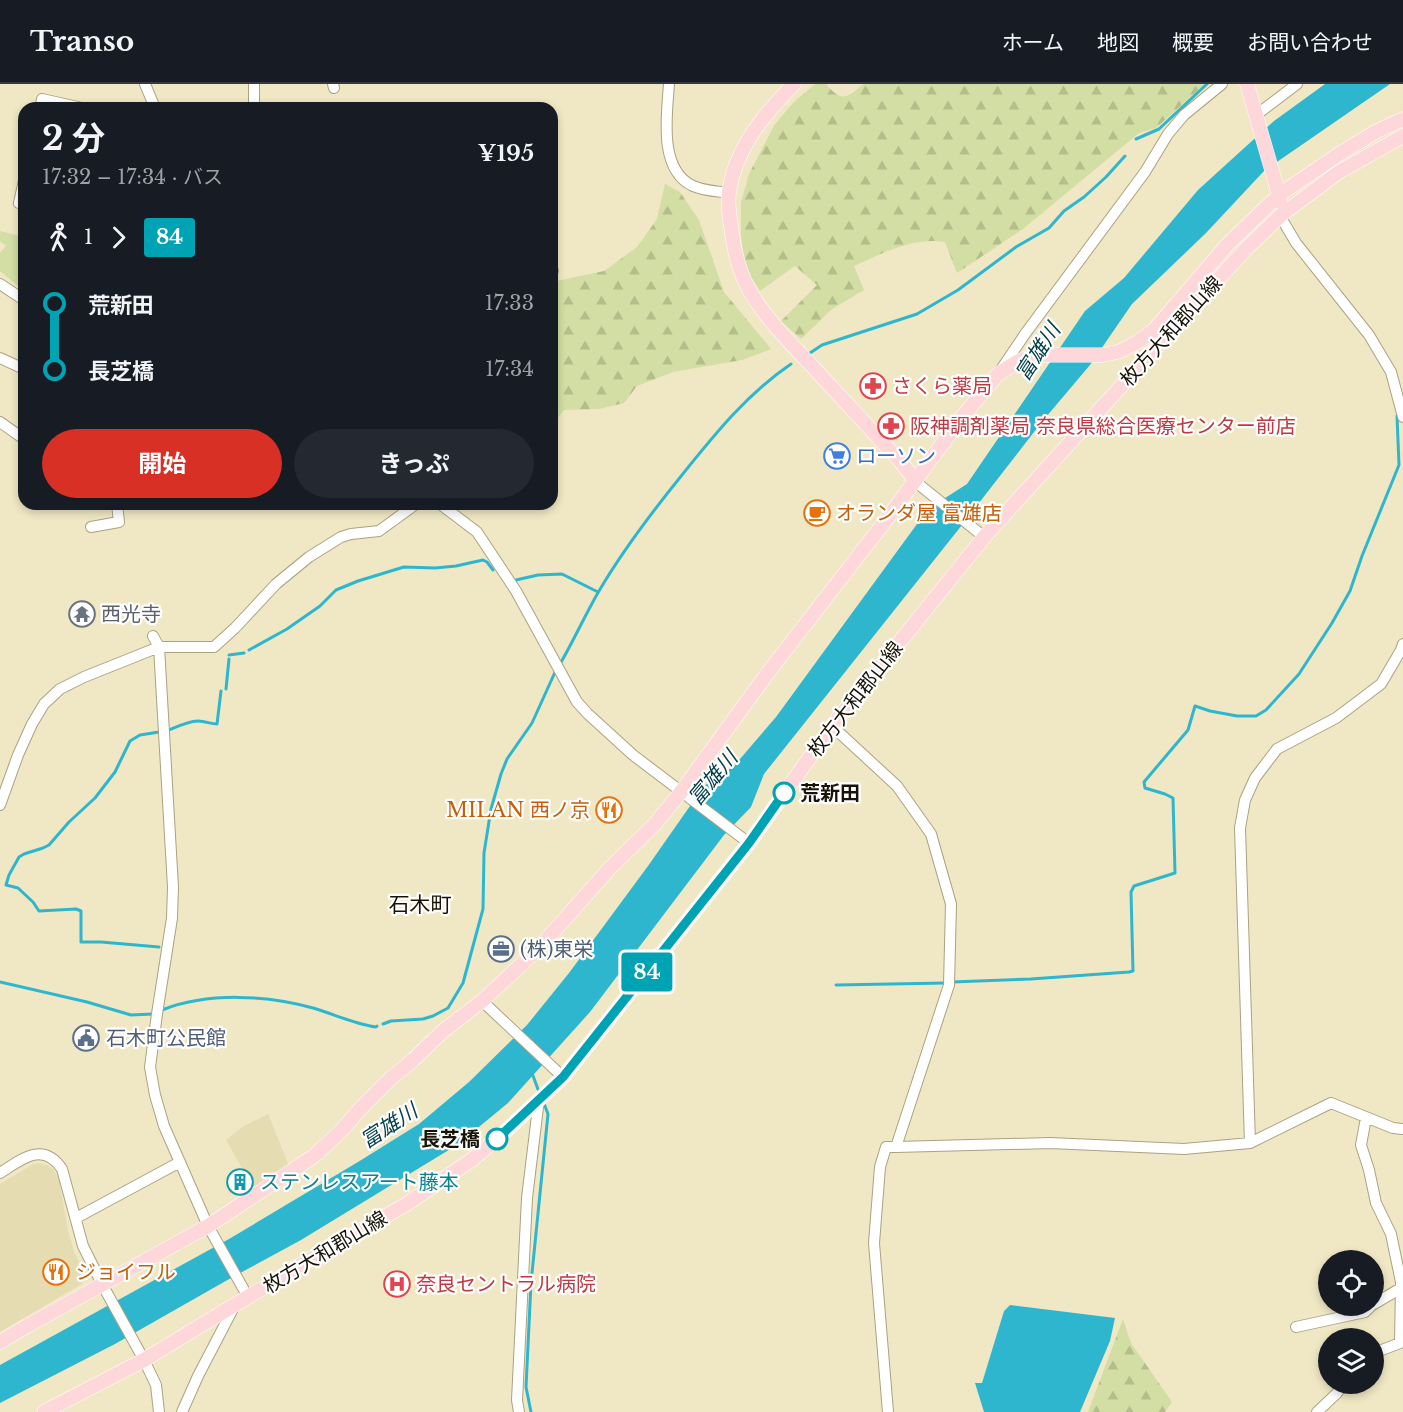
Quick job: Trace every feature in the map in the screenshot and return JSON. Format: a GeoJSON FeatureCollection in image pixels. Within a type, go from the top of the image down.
{"type":"FeatureCollection","features":[{"type":"Feature","properties":{"kind":"main road"},"geometry":{"type":"LineString","coordinates":[[794,84],[769,109],[750,137],[737,165],[729,193],[734,247],[741,275],[756,301],[784,338],[919,484]]}},
{"type":"Feature","properties":{"kind":"main road"},"geometry":{"type":"LineString","coordinates":[[1247,84],[1278,190],[1280,216]]}},
{"type":"Feature","properties":{"kind":"main road","name":"枚方大和郡山線"},"geometry":{"type":"LineString","coordinates":[[0,1342],[211,1230],[314,1156],[390,1079],[443,1031],[482,1001],[539,948],[609,869],[685,794],[770,670],[919,484],[963,416],[998,374],[1017,362],[1035,355],[1103,355],[1121,351],[1139,341],[1154,330],[1278,190],[1377,131],[1403,119]]}},
{"type":"Feature","properties":{"kind":"main road","name":"枚方大和郡山線"},"geometry":{"type":"LineString","coordinates":[[44,1412],[144,1360],[235,1305],[246,1292],[307,1261],[405,1205],[473,1159],[509,1128],[539,1099],[749,843],[832,726],[981,534],[1245,250],[1280,216],[1338,172],[1403,136]]}},
{"type":"Feature","properties":{"kind":"street"},"geometry":{"type":"LineString","coordinates":[[145,84],[152,102]]}},
{"type":"Feature","properties":{"kind":"street"},"geometry":{"type":"LineString","coordinates":[[254,84],[254,102]]}},
{"type":"Feature","properties":{"kind":"street"},"geometry":{"type":"LineString","coordinates":[[669,84],[668,145],[672,164],[679,176],[691,185],[704,190],[729,193]]}},
{"type":"Feature","properties":{"kind":"street"},"geometry":{"type":"LineString","coordinates":[[998,374],[1145,172],[1168,134],[1184,115],[1222,84]]}},
{"type":"Feature","properties":{"kind":"street"},"geometry":{"type":"LineString","coordinates":[[1256,115],[1297,84]]}},
{"type":"Feature","properties":{"kind":"street"},"geometry":{"type":"LineString","coordinates":[[41,102],[42,99],[55,102]]}},
{"type":"Feature","properties":{"kind":"street"},"geometry":{"type":"LineString","coordinates":[[1280,216],[1296,243],[1369,334],[1391,372],[1403,417]]}},
{"type":"Feature","properties":{"kind":"street"},"geometry":{"type":"LineString","coordinates":[[0,284],[18,296]]}},
{"type":"Feature","properties":{"kind":"street"},"geometry":{"type":"LineString","coordinates":[[0,358],[18,366]]}},
{"type":"Feature","properties":{"kind":"street"},"geometry":{"type":"LineString","coordinates":[[0,422],[18,435]]}},
{"type":"Feature","properties":{"kind":"street"},"geometry":{"type":"LineString","coordinates":[[919,484],[981,534]]}},
{"type":"Feature","properties":{"kind":"street"},"geometry":{"type":"LineString","coordinates":[[91,527],[119,522],[118,510]]}},
{"type":"Feature","properties":{"kind":"street"},"geometry":{"type":"LineString","coordinates":[[0,805],[32,724],[44,704],[60,689],[159,647],[214,647],[276,584],[309,557],[340,537],[379,531],[408,510]]}},
{"type":"Feature","properties":{"kind":"street"},"geometry":{"type":"LineString","coordinates":[[448,510],[477,532],[516,591],[577,702],[633,755],[749,843]]}},
{"type":"Feature","properties":{"kind":"street"},"geometry":{"type":"LineString","coordinates":[[153,636],[159,647],[173,887],[172,918],[150,1067],[164,1126],[211,1230],[246,1292]]}},
{"type":"Feature","properties":{"kind":"street"},"geometry":{"type":"LineString","coordinates":[[1250,1143],[1240,828],[1245,800],[1255,778],[1277,749],[1336,718],[1381,684],[1403,644]]}},
{"type":"Feature","properties":{"kind":"street"},"geometry":{"type":"LineString","coordinates":[[832,726],[897,786],[931,834],[951,904],[949,985],[897,1147]]}},
{"type":"Feature","properties":{"kind":"street"},"geometry":{"type":"LineString","coordinates":[[482,1001],[559,1073]]}},
{"type":"Feature","properties":{"kind":"street"},"geometry":{"type":"LineString","coordinates":[[519,1412],[517,1400],[527,1198],[539,1099]]}},
{"type":"Feature","properties":{"kind":"street"},"geometry":{"type":"LineString","coordinates":[[888,1412],[874,1243],[880,1167],[886,1147],[1050,1143],[1184,1149],[1250,1143],[1331,1103],[1393,1128],[1403,1129]]}},
{"type":"Feature","properties":{"kind":"street"},"geometry":{"type":"LineString","coordinates":[[1366,1118],[1361,1145],[1376,1203],[1391,1234],[1401,1282],[1400,1343],[1384,1349]]}},
{"type":"Feature","properties":{"kind":"street"},"geometry":{"type":"LineString","coordinates":[[0,1173],[30,1155],[40,1154],[56,1160],[62,1169],[83,1246],[156,1385],[159,1412]]}},
{"type":"Feature","properties":{"kind":"street"},"geometry":{"type":"LineString","coordinates":[[76,1218],[180,1162]]}},
{"type":"Feature","properties":{"kind":"street"},"geometry":{"type":"LineString","coordinates":[[1384,1298],[1401,1288]]}},
{"type":"Feature","properties":{"kind":"street"},"geometry":{"type":"LineString","coordinates":[[182,1412],[235,1305]]}},
{"type":"Feature","properties":{"kind":"street"},"geometry":{"type":"LineString","coordinates":[[1296,1327],[1347,1316]]}},
{"type":"Feature","properties":{"kind":"street"},"geometry":{"type":"LineString","coordinates":[[1317,1412],[1336,1394]]}},
{"type":"Feature","properties":{"kind":"shaded area"},"geometry":{"type":"Polygon","coordinates":[[[268,1114],[289,1166],[254,1189],[226,1140],[242,1127],[268,1114]]]}},
{"type":"Feature","properties":{"kind":"shaded area"},"geometry":{"type":"Polygon","coordinates":[[[39,1163],[54,1170],[59,1180],[74,1252],[85,1272],[82,1284],[0,1332],[0,1184],[33,1164],[39,1163]]]}},
{"type":"Feature","properties":{"kind":"green space"},"geometry":{"type":"Polygon","coordinates":[[[815,84],[826,84],[836,94],[844,96],[853,93],[863,84],[1205,84],[1156,128],[1139,133],[1023,229],[957,273],[945,242],[933,241],[898,247],[854,266],[864,290],[832,309],[801,339],[781,321],[817,285],[795,266],[760,291],[749,274],[743,253],[741,202],[749,174],[775,124],[794,102],[815,84]]]}},
{"type":"Feature","properties":{"kind":"green space"},"geometry":{"type":"Polygon","coordinates":[[[665,184],[680,192],[699,220],[724,292],[771,349],[742,360],[673,372],[637,386],[624,403],[599,409],[564,410],[558,418],[558,281],[604,271],[637,247],[657,219],[665,184]]]}},
{"type":"Feature","properties":{"kind":"green space"},"geometry":{"type":"Polygon","coordinates":[[[0,231],[18,236],[18,286],[0,271],[0,253],[6,246],[0,241],[0,231]]]}},
{"type":"Feature","properties":{"kind":"green space"},"geometry":{"type":"Polygon","coordinates":[[[1123,1319],[1131,1343],[1172,1402],[1165,1412],[1088,1412],[1123,1319]]]}},
{"type":"Feature","properties":{"kind":"water"},"geometry":{"type":"Polygon","coordinates":[[[1325,84],[1390,84],[1264,171],[1206,233],[1132,304],[1090,365],[1041,423],[764,774],[751,807],[724,835],[590,1012],[508,1103],[457,1145],[301,1240],[115,1344],[0,1403],[0,1365],[229,1239],[419,1124],[469,1082],[527,1025],[569,973],[704,786],[734,766],[776,717],[928,509],[967,484],[1085,311],[1124,278],[1198,190],[1274,121],[1325,84]]]}},
{"type":"Feature","properties":{"kind":"water"},"geometry":{"type":"Polygon","coordinates":[[[1010,1305],[1115,1318],[1110,1341],[1080,1412],[984,1412],[975,1383],[982,1383],[1004,1311],[1010,1305]]]}},
{"type":"Feature","properties":{"kind":"waterway"},"geometry":{"type":"LineString","coordinates":[[1136,139],[1159,129],[1207,84]]}},
{"type":"Feature","properties":{"kind":"waterway"},"geometry":{"type":"LineString","coordinates":[[810,353],[822,345],[917,314],[958,290],[1016,247],[1049,228],[1064,211],[1106,177],[1125,156]]}},
{"type":"Feature","properties":{"kind":"waterway"},"geometry":{"type":"LineString","coordinates":[[560,664],[608,576],[660,503],[732,415],[760,388],[791,364]]}},
{"type":"Feature","properties":{"kind":"waterway"},"geometry":{"type":"LineString","coordinates":[[952,982],[1133,971],[1131,892],[1134,886],[1175,873],[1173,798],[1145,788],[1144,782],[1188,730],[1195,706],[1237,716],[1256,716],[1266,710],[1299,674],[1350,591],[1399,465],[1397,416],[1400,414]]}},
{"type":"Feature","properties":{"kind":"waterway"},"geometry":{"type":"LineString","coordinates":[[249,650],[287,629],[320,606],[336,590],[358,581],[404,567],[435,568],[483,560],[493,570]]}},
{"type":"Feature","properties":{"kind":"waterway"},"geometry":{"type":"LineString","coordinates":[[516,580],[538,575],[562,574],[598,592]]}},
{"type":"Feature","properties":{"kind":"waterway"},"geometry":{"type":"LineString","coordinates":[[229,655],[244,653]]}},
{"type":"Feature","properties":{"kind":"waterway"},"geometry":{"type":"LineString","coordinates":[[226,689],[229,659]]}},
{"type":"Feature","properties":{"kind":"waterway"},"geometry":{"type":"LineString","coordinates":[[383,1024],[433,1016],[448,1008],[463,983],[483,909],[484,853],[491,809],[501,774],[507,759],[532,723],[556,670]]}},
{"type":"Feature","properties":{"kind":"waterway"},"geometry":{"type":"LineString","coordinates":[[169,730],[195,721],[217,724],[221,691]]}},
{"type":"Feature","properties":{"kind":"waterway"},"geometry":{"type":"LineString","coordinates":[[6,885],[19,857],[49,845],[95,798],[115,772],[130,741],[140,735],[159,732]]}},
{"type":"Feature","properties":{"kind":"waterway"},"geometry":{"type":"LineString","coordinates":[[6,885],[18,888],[39,911],[76,909],[81,911],[81,942],[159,947]]}},
{"type":"Feature","properties":{"kind":"waterway"},"geometry":{"type":"LineString","coordinates":[[0,982],[87,1002],[131,1015],[153,1014]]}},
{"type":"Feature","properties":{"kind":"waterway"},"geometry":{"type":"LineString","coordinates":[[836,985],[945,983]]}},
{"type":"Feature","properties":{"kind":"waterway"},"geometry":{"type":"LineString","coordinates":[[162,1010],[199,1000],[257,998],[321,1010],[360,1024],[377,1026]]}},
{"type":"Feature","properties":{"kind":"waterway"},"geometry":{"type":"LineString","coordinates":[[532,1073],[539,1092]]}},
{"type":"Feature","properties":{"kind":"waterway"},"geometry":{"type":"LineString","coordinates":[[531,1412],[526,1387],[531,1283],[548,1114],[543,1101]]}},
{"type":"Feature","properties":{"kind":"bus line","name":"84"},"geometry":{"type":"LineString","coordinates":[[497,1139],[563,1077],[749,843],[784,793]]}},
{"type":"Feature","properties":{"kind":"place","name":"さくら薬局"},"geometry":{"type":"Point","coordinates":[873,386]}},
{"type":"Feature","properties":{"kind":"place","name":"阪神調剤薬局 奈良県総合医療センター前店"},"geometry":{"type":"Point","coordinates":[891,426]}},
{"type":"Feature","properties":{"kind":"place","name":"ローソン"},"geometry":{"type":"Point","coordinates":[837,456]}},
{"type":"Feature","properties":{"kind":"place","name":"オランダ屋 富雄店"},"geometry":{"type":"Point","coordinates":[817,513]}},
{"type":"Feature","properties":{"kind":"place","name":"西光寺"},"geometry":{"type":"Point","coordinates":[82,614]}},
{"type":"Feature","properties":{"kind":"place","name":"荒新田"},"geometry":{"type":"Point","coordinates":[784,793]}},
{"type":"Feature","properties":{"kind":"place","name":"MILAN 西ノ京"},"geometry":{"type":"Point","coordinates":[609,810]}},
{"type":"Feature","properties":{"kind":"place","name":"(株)東栄"},"geometry":{"type":"Point","coordinates":[501,949]}},
{"type":"Feature","properties":{"kind":"place","name":"石木町公民館"},"geometry":{"type":"Point","coordinates":[86,1038]}},
{"type":"Feature","properties":{"kind":"place","name":"長芝橋"},"geometry":{"type":"Point","coordinates":[497,1139]}},
{"type":"Feature","properties":{"kind":"place","name":"ステンレスアート藤本"},"geometry":{"type":"Point","coordinates":[240,1182]}},
{"type":"Feature","properties":{"kind":"place","name":"ジョイフル"},"geometry":{"type":"Point","coordinates":[56,1272]}},
{"type":"Feature","properties":{"kind":"place","name":"奈良セントラル病院"},"geometry":{"type":"Point","coordinates":[397,1284]}},
{"type":"Feature","properties":{"kind":"district","name":"石木町"},"geometry":{"type":"Point","coordinates":[420,905]}},
{"type":"Feature","properties":{"kind":"water label","name":"富雄川"},"geometry":{"type":"Point","coordinates":[1038,352]}},
{"type":"Feature","properties":{"kind":"water label","name":"富雄川"},"geometry":{"type":"Point","coordinates":[713,778]}},
{"type":"Feature","properties":{"kind":"water label","name":"富雄川"},"geometry":{"type":"Point","coordinates":[389,1126]}}]}
